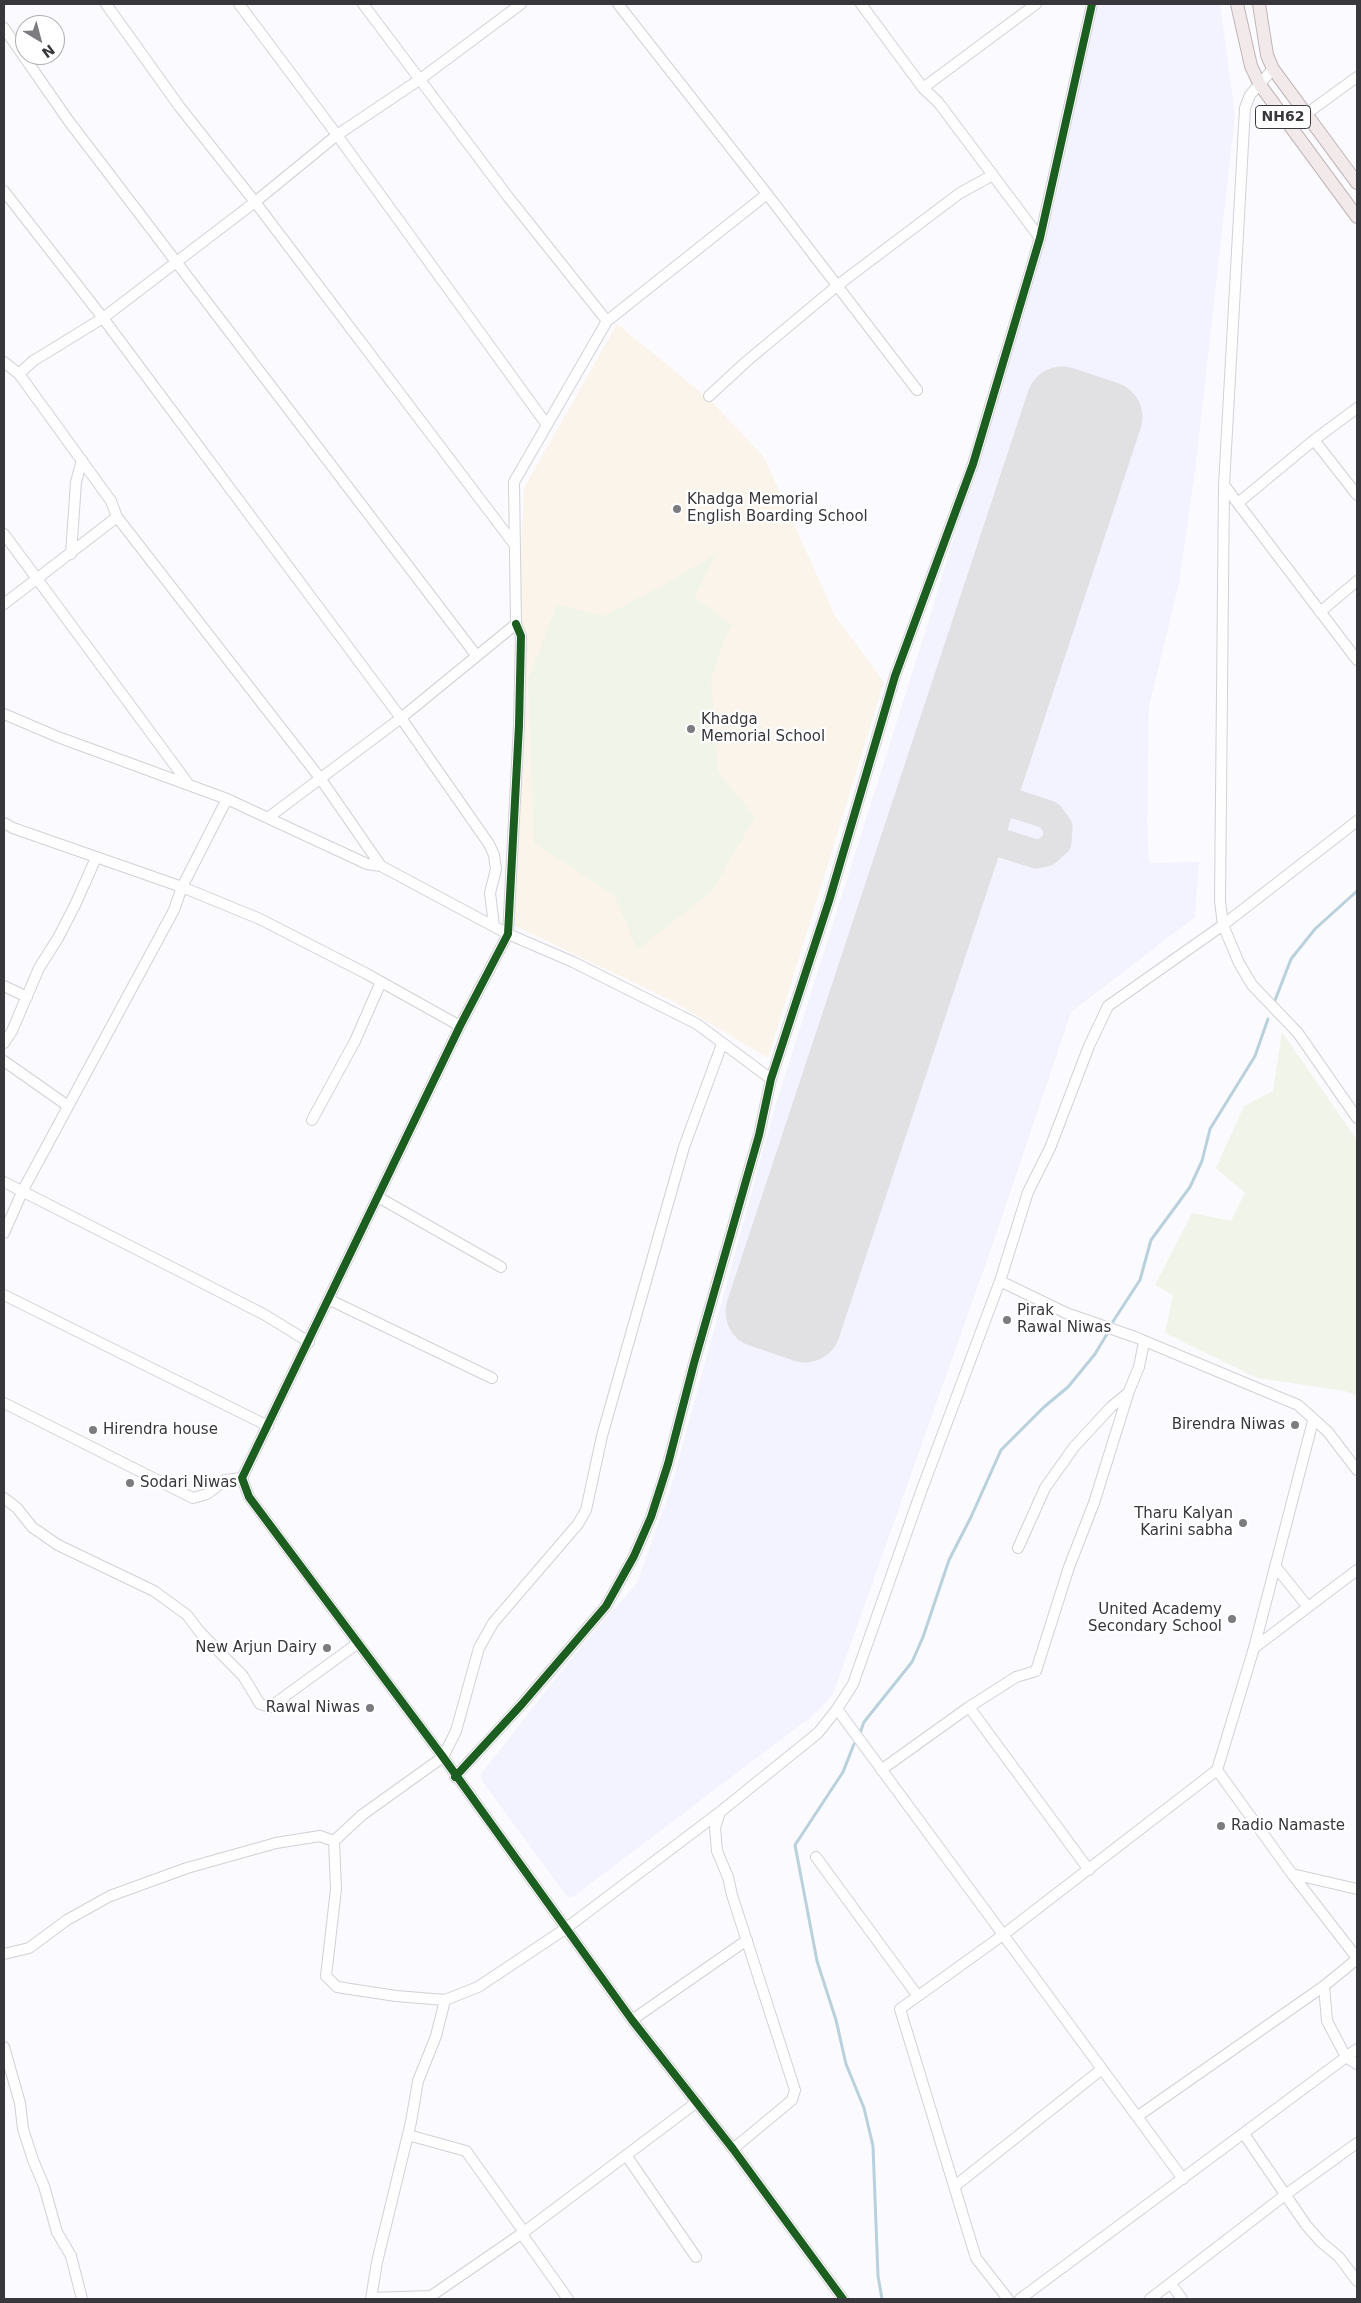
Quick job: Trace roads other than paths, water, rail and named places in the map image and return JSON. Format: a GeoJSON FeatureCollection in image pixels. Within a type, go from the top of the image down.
{"type":"FeatureCollection","features":[{"type":"Feature","properties":{"kind":"main road","name":"NH62"},"geometry":{"type":"LineString","coordinates":[[1236,4],[1250,66],[1260,85],[1357,217]]}},
{"type":"Feature","properties":{"kind":"main road","name":"NH62"},"geometry":{"type":"LineString","coordinates":[[1259,4],[1268,55],[1273,69],[1357,183]]}},
{"type":"Feature","properties":{"kind":"street"},"geometry":{"type":"LineString","coordinates":[[106,4],[179,106],[255,202],[514,544]]}},
{"type":"Feature","properties":{"kind":"street"},"geometry":{"type":"LineString","coordinates":[[238,4],[337,135],[547,425]]}},
{"type":"Feature","properties":{"kind":"street"},"geometry":{"type":"LineString","coordinates":[[363,4],[508,198],[607,321]]}},
{"type":"Feature","properties":{"kind":"street"},"geometry":{"type":"LineString","coordinates":[[19,374],[33,361],[103,318],[255,202],[337,135],[420,80],[521,4]]}},
{"type":"Feature","properties":{"kind":"street"},"geometry":{"type":"LineString","coordinates":[[618,4],[838,285],[917,390]]}},
{"type":"Feature","properties":{"kind":"street"},"geometry":{"type":"LineString","coordinates":[[862,4],[923,88],[938,102],[1040,238]]}},
{"type":"Feature","properties":{"kind":"street"},"geometry":{"type":"LineString","coordinates":[[923,88],[1036,4]]}},
{"type":"Feature","properties":{"kind":"street"},"geometry":{"type":"LineString","coordinates":[[456,1777],[606,1606],[634,1556],[651,1516],[668,1464],[694,1363],[759,1135],[771,1079],[829,901],[895,676],[973,464],[1040,238],[1092,4]]}},
{"type":"Feature","properties":{"kind":"street"},"geometry":{"type":"LineString","coordinates":[[4,28],[68,120],[177,260],[476,655]]}},
{"type":"Feature","properties":{"kind":"street"},"geometry":{"type":"LineString","coordinates":[[1273,69],[1250,95],[1245,108],[1224,485],[1220,901],[1223,925],[1243,970],[1252,985],[1298,1033],[1357,1118]]}},
{"type":"Feature","properties":{"kind":"street"},"geometry":{"type":"LineString","coordinates":[[1306,114],[1357,77]]}},
{"type":"Feature","properties":{"kind":"street"},"geometry":{"type":"LineString","coordinates":[[709,396],[747,361],[838,285],[960,193],[993,175]]}},
{"type":"Feature","properties":{"kind":"street"},"geometry":{"type":"LineString","coordinates":[[4,191],[103,318],[401,718],[489,844],[494,855],[496,868],[490,893],[494,926]]}},
{"type":"Feature","properties":{"kind":"street"},"geometry":{"type":"LineString","coordinates":[[767,194],[607,321],[514,482],[516,624],[521,636],[519,725],[508,934],[460,1026],[330,1300],[242,1478],[249,1497],[443,1757],[565,1929],[632,2020],[733,2149],[843,2299]]}},
{"type":"Feature","properties":{"kind":"street"},"geometry":{"type":"LineString","coordinates":[[4,362],[19,374],[112,501],[117,517],[320,778],[381,866]]}},
{"type":"Feature","properties":{"kind":"street"},"geometry":{"type":"LineString","coordinates":[[1238,503],[1314,440],[1357,408]]}},
{"type":"Feature","properties":{"kind":"street"},"geometry":{"type":"LineString","coordinates":[[1314,440],[1357,495]]}},
{"type":"Feature","properties":{"kind":"street"},"geometry":{"type":"LineString","coordinates":[[72,554],[76,482],[82,460]]}},
{"type":"Feature","properties":{"kind":"street"},"geometry":{"type":"LineString","coordinates":[[1224,485],[1357,660]]}},
{"type":"Feature","properties":{"kind":"street"},"geometry":{"type":"LineString","coordinates":[[4,604],[72,554],[117,517]]}},
{"type":"Feature","properties":{"kind":"street"},"geometry":{"type":"LineString","coordinates":[[4,534],[188,783]]}},
{"type":"Feature","properties":{"kind":"street"},"geometry":{"type":"LineString","coordinates":[[1320,612],[1357,581]]}},
{"type":"Feature","properties":{"kind":"street"},"geometry":{"type":"LineString","coordinates":[[269,817],[401,718],[516,624]]}},
{"type":"Feature","properties":{"kind":"street"},"geometry":{"type":"LineString","coordinates":[[4,713],[58,737],[188,783],[269,817],[366,864],[381,866],[508,934],[573,962],[697,1024],[771,1079]]}},
{"type":"Feature","properties":{"kind":"street"},"geometry":{"type":"LineString","coordinates":[[4,1233],[23,1190],[174,910],[182,887],[227,799]]}},
{"type":"Feature","properties":{"kind":"street"},"geometry":{"type":"LineString","coordinates":[[722,1044],[684,1147],[602,1436],[586,1510],[578,1524],[493,1623],[479,1648],[456,1730],[443,1757],[362,1815],[334,1841],[336,1889],[326,1976],[336,1987],[396,1996],[445,2000],[478,1987],[565,1929],[720,1812],[818,1732],[837,1709],[853,1684],[918,1498],[1000,1281],[1028,1192],[1050,1148],[1089,1046],[1108,1006],[1223,925],[1357,821]]}},
{"type":"Feature","properties":{"kind":"street"},"geometry":{"type":"LineString","coordinates":[[4,823],[12,828],[182,887],[260,919],[381,982],[460,1026]]}},
{"type":"Feature","properties":{"kind":"street"},"geometry":{"type":"LineString","coordinates":[[4,1043],[12,1031],[40,968],[75,905],[96,858]]}},
{"type":"Feature","properties":{"kind":"street"},"geometry":{"type":"LineString","coordinates":[[312,1120],[355,1041],[381,982]]}},
{"type":"Feature","properties":{"kind":"street"},"geometry":{"type":"LineString","coordinates":[[4,986],[27,997]]}},
{"type":"Feature","properties":{"kind":"street"},"geometry":{"type":"LineString","coordinates":[[4,1061],[68,1106]]}},
{"type":"Feature","properties":{"kind":"street"},"geometry":{"type":"LineString","coordinates":[[4,1182],[265,1315],[309,1342]]}},
{"type":"Feature","properties":{"kind":"street"},"geometry":{"type":"LineString","coordinates":[[378,1198],[501,1267]]}},
{"type":"Feature","properties":{"kind":"street"},"geometry":{"type":"LineString","coordinates":[[1000,1281],[1066,1313],[1144,1342],[1298,1405],[1313,1421],[1328,1432],[1357,1470]]}},
{"type":"Feature","properties":{"kind":"street"},"geometry":{"type":"LineString","coordinates":[[4,1295],[268,1426]]}},
{"type":"Feature","properties":{"kind":"street"},"geometry":{"type":"LineString","coordinates":[[330,1300],[492,1378]]}},
{"type":"Feature","properties":{"kind":"street"},"geometry":{"type":"LineString","coordinates":[[881,1770],[968,1706],[1016,1677],[1036,1671],[1069,1567],[1094,1503],[1128,1393],[1139,1367],[1144,1342]]}},
{"type":"Feature","properties":{"kind":"street"},"geometry":{"type":"LineString","coordinates":[[1018,1548],[1045,1488],[1074,1447],[1111,1406],[1128,1393]]}},
{"type":"Feature","properties":{"kind":"street"},"geometry":{"type":"LineString","coordinates":[[4,1403],[193,1498],[207,1494],[225,1480],[242,1478]]}},
{"type":"Feature","properties":{"kind":"street"},"geometry":{"type":"LineString","coordinates":[[1008,2299],[976,2258],[900,2009],[1003,1935],[1217,1770],[1254,1648],[1313,1421]]}},
{"type":"Feature","properties":{"kind":"street"},"geometry":{"type":"LineString","coordinates":[[4,1498],[17,1508],[32,1527],[58,1545],[154,1591],[187,1615],[199,1631],[243,1676],[260,1704],[270,1708],[358,1643]]}},
{"type":"Feature","properties":{"kind":"street"},"geometry":{"type":"LineString","coordinates":[[1275,1566],[1308,1607]]}},
{"type":"Feature","properties":{"kind":"street"},"geometry":{"type":"LineString","coordinates":[[1254,1648],[1357,1570]]}},
{"type":"Feature","properties":{"kind":"street"},"geometry":{"type":"LineString","coordinates":[[968,1706],[1088,1870]]}},
{"type":"Feature","properties":{"kind":"street"},"geometry":{"type":"LineString","coordinates":[[837,1709],[1183,2179]]}},
{"type":"Feature","properties":{"kind":"street"},"geometry":{"type":"LineString","coordinates":[[1138,2116],[1324,1986],[1357,1958],[1292,1874],[1217,1770]]}},
{"type":"Feature","properties":{"kind":"street"},"geometry":{"type":"LineString","coordinates":[[720,1812],[715,1828],[716,1851],[728,1877],[795,2090],[792,2100],[733,2149]]}},
{"type":"Feature","properties":{"kind":"street"},"geometry":{"type":"LineString","coordinates":[[4,1954],[30,1948],[67,1920],[110,1896],[187,1868],[276,1843],[320,1836],[334,1841]]}},
{"type":"Feature","properties":{"kind":"street"},"geometry":{"type":"LineString","coordinates":[[816,1857],[917,1995]]}},
{"type":"Feature","properties":{"kind":"street"},"geometry":{"type":"LineString","coordinates":[[1292,1874],[1357,1889]]}},
{"type":"Feature","properties":{"kind":"street"},"geometry":{"type":"LineString","coordinates":[[632,2020],[747,1940]]}},
{"type":"Feature","properties":{"kind":"street"},"geometry":{"type":"LineString","coordinates":[[1324,1986],[1327,2021],[1346,2057],[1357,2064]]}},
{"type":"Feature","properties":{"kind":"street"},"geometry":{"type":"LineString","coordinates":[[445,2000],[436,2036],[418,2080],[408,2135],[376,2262],[371,2299],[432,2297],[697,2102]]}},
{"type":"Feature","properties":{"kind":"street"},"geometry":{"type":"LineString","coordinates":[[4,2047],[20,2103],[23,2129],[44,2186],[57,2232],[71,2256],[82,2299]]}},
{"type":"Feature","properties":{"kind":"street"},"geometry":{"type":"LineString","coordinates":[[1020,2299],[1357,2049]]}},
{"type":"Feature","properties":{"kind":"street"},"geometry":{"type":"LineString","coordinates":[[955,2186],[1102,2069]]}},
{"type":"Feature","properties":{"kind":"street"},"geometry":{"type":"LineString","coordinates":[[1244,2134],[1306,2225],[1321,2242],[1339,2257],[1357,2281]]}},
{"type":"Feature","properties":{"kind":"street"},"geometry":{"type":"LineString","coordinates":[[408,2135],[466,2151],[568,2299]]}},
{"type":"Feature","properties":{"kind":"street"},"geometry":{"type":"LineString","coordinates":[[1150,2299],[1285,2195],[1357,2143]]}},
{"type":"Feature","properties":{"kind":"street"},"geometry":{"type":"LineString","coordinates":[[626,2155],[696,2257]]}},
{"type":"Feature","properties":{"kind":"street"},"geometry":{"type":"LineString","coordinates":[[1171,2284],[1182,2299]]}},
{"type":"Feature","properties":{"kind":"waterway"},"geometry":{"type":"LineString","coordinates":[[1274,1003],[1291,959],[1315,929],[1357,891]]}},
{"type":"Feature","properties":{"kind":"waterway"},"geometry":{"type":"LineString","coordinates":[[1112,1323],[1140,1280],[1151,1240],[1190,1187],[1202,1161],[1210,1129],[1255,1056],[1268,1019]]}},
{"type":"Feature","properties":{"kind":"waterway"},"geometry":{"type":"LineString","coordinates":[[860,1733],[864,1722],[912,1662],[923,1637],[949,1560],[971,1517],[1001,1450],[1044,1407],[1068,1387],[1095,1354],[1107,1334]]}},
{"type":"Feature","properties":{"kind":"waterway"},"geometry":{"type":"LineString","coordinates":[[854,1744],[843,1772],[795,1845],[817,1961],[836,2020],[846,2064],[864,2108],[873,2146],[878,2276],[882,2299]]}},
{"type":"Feature","properties":{"kind":"place","name":"Khadga Memorial English Boarding School"},"geometry":{"type":"Point","coordinates":[677,509]}},
{"type":"Feature","properties":{"kind":"place","name":"Khadga Memorial School"},"geometry":{"type":"Point","coordinates":[691,729]}},
{"type":"Feature","properties":{"kind":"place","name":"Pirak Rawal Niwas"},"geometry":{"type":"Point","coordinates":[1007,1320]}},
{"type":"Feature","properties":{"kind":"place","name":"Birendra Niwas"},"geometry":{"type":"Point","coordinates":[1295,1425]}},
{"type":"Feature","properties":{"kind":"place","name":"Hirendra house"},"geometry":{"type":"Point","coordinates":[93,1430]}},
{"type":"Feature","properties":{"kind":"place","name":"Sodari Niwas"},"geometry":{"type":"Point","coordinates":[130,1483]}},
{"type":"Feature","properties":{"kind":"place","name":"Tharu Kalyan Karini sabha"},"geometry":{"type":"Point","coordinates":[1243,1523]}},
{"type":"Feature","properties":{"kind":"place","name":"United Academy Secondary School"},"geometry":{"type":"Point","coordinates":[1232,1619]}},
{"type":"Feature","properties":{"kind":"place","name":"New Arjun Dairy"},"geometry":{"type":"Point","coordinates":[327,1648]}},
{"type":"Feature","properties":{"kind":"place","name":"Rawal Niwas"},"geometry":{"type":"Point","coordinates":[370,1708]}},
{"type":"Feature","properties":{"kind":"place","name":"Radio Namaste"},"geometry":{"type":"Point","coordinates":[1221,1826]}}]}
